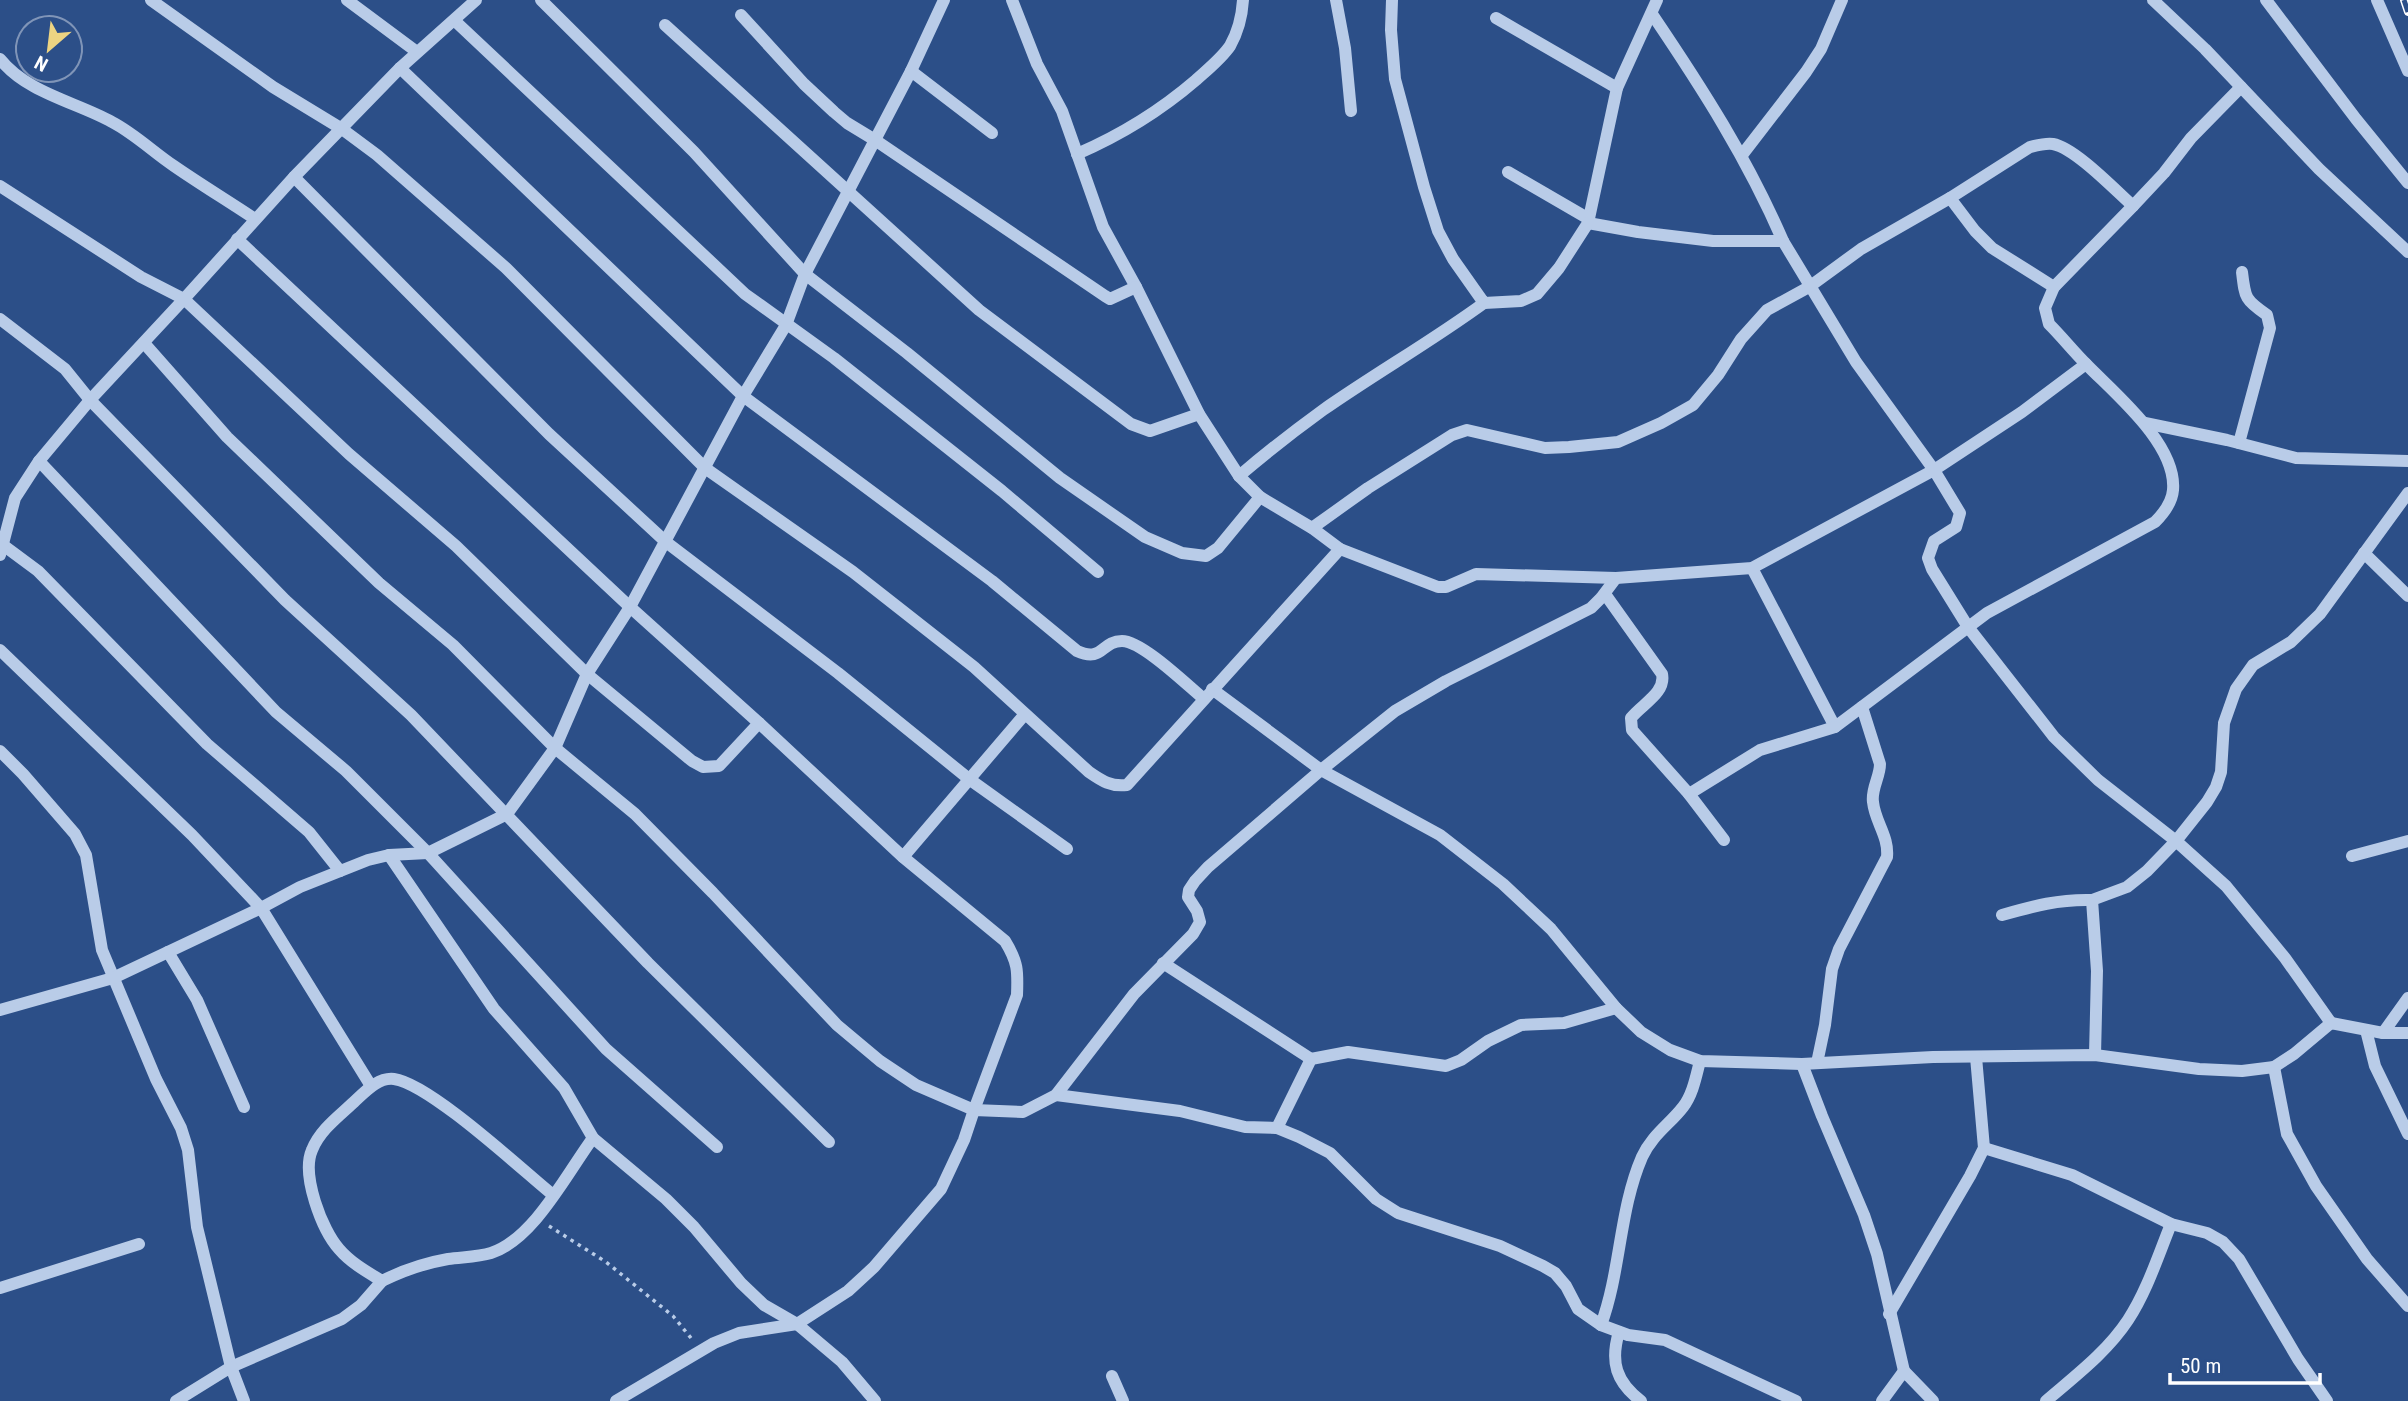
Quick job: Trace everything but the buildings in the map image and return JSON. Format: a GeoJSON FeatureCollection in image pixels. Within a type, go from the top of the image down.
{"type":"FeatureCollection","features":[{"type":"Feature","properties":{"kind":"street"},"geometry":{"type":"LineString","coordinates":[[151,0],[273,87],[342,129],[425,195],[506,268],[705,468],[863,580],[974,667],[1089,772],[1104,782],[1115,786],[1127,785],[1138,775],[1340,549]]}},
{"type":"Feature","properties":{"kind":"street"},"geometry":{"type":"LineString","coordinates":[[347,0],[417,52]]}},
{"type":"Feature","properties":{"kind":"street"},"geometry":{"type":"LineString","coordinates":[[340,871],[309,832],[207,744],[47,579],[2,550],[15,498],[39,461],[90,400],[294,177],[400,68],[476,0]]}},
{"type":"Feature","properties":{"kind":"street"},"geometry":{"type":"LineString","coordinates":[[541,0],[694,152],[805,274],[1060,478],[1145,537],[1182,553],[1206,556],[1218,548],[1260,498]]}},
{"type":"Feature","properties":{"kind":"street"},"geometry":{"type":"LineString","coordinates":[[0,1010],[113,978],[300,887],[389,855],[428,853],[507,814],[555,748],[587,674],[630,607],[743,396],[786,325],[805,274],[911,71],[944,0]]}},
{"type":"Feature","properties":{"kind":"street"},"geometry":{"type":"LineString","coordinates":[[1012,0],[1037,64],[1062,111],[1103,227],[1199,414],[1239,476],[1260,498],[1312,528],[1340,549],[1438,587],[1446,587],[1476,575],[1616,578],[1752,568],[1934,470],[2022,412],[2086,363]]}},
{"type":"Feature","properties":{"kind":"street"},"geometry":{"type":"LineString","coordinates":[[1077,154],[1109,140],[1161,108],[1216,62],[1230,46],[1237,31],[1243,0]]}},
{"type":"Feature","properties":{"kind":"street"},"geometry":{"type":"LineString","coordinates":[[1336,0],[1345,48],[1351,111]]}},
{"type":"Feature","properties":{"kind":"street"},"geometry":{"type":"LineString","coordinates":[[1392,0],[1391,30],[1395,79],[1423,187],[1438,231],[1453,259],[1484,303]]}},
{"type":"Feature","properties":{"kind":"street"},"geometry":{"type":"LineString","coordinates":[[1239,476],[1325,409],[1421,348],[1484,303],[1521,301],[1536,295],[1559,268],[1589,221],[1617,88],[1657,0]]}},
{"type":"Feature","properties":{"kind":"street"},"geometry":{"type":"LineString","coordinates":[[1742,155],[1821,49],[1842,0]]}},
{"type":"Feature","properties":{"kind":"street"},"geometry":{"type":"LineString","coordinates":[[2153,0],[2205,49],[2319,169],[2408,252]]}},
{"type":"Feature","properties":{"kind":"street"},"geometry":{"type":"LineString","coordinates":[[2266,0],[2408,183]]}},
{"type":"Feature","properties":{"kind":"street"},"geometry":{"type":"LineString","coordinates":[[2377,0],[2408,71]]}},
{"type":"Feature","properties":{"kind":"street"},"geometry":{"type":"LineString","coordinates":[[1652,13],[1705,91],[1742,155],[1783,241],[1809,287],[1882,400],[1957,505],[1960,521],[1956,527],[1934,541],[1928,558],[1968,627],[2054,737],[2098,780],[2176,841],[2226,886],[2285,958],[2331,1023],[2383,1033],[2408,1033]]}},
{"type":"Feature","properties":{"kind":"street"},"geometry":{"type":"LineString","coordinates":[[741,15],[804,84],[847,123],[1110,299],[1136,287]]}},
{"type":"Feature","properties":{"kind":"street"},"geometry":{"type":"LineString","coordinates":[[1496,18],[1617,88]]}},
{"type":"Feature","properties":{"kind":"street"},"geometry":{"type":"LineString","coordinates":[[455,21],[745,294],[834,358],[1002,491],[1098,572]]}},
{"type":"Feature","properties":{"kind":"street"},"geometry":{"type":"LineString","coordinates":[[665,25],[979,310],[1131,424],[1150,431],[1199,414]]}},
{"type":"Feature","properties":{"kind":"street"},"geometry":{"type":"LineString","coordinates":[[0,59],[20,77],[41,89],[113,122],[142,140],[171,164],[256,219]]}},
{"type":"Feature","properties":{"kind":"street"},"geometry":{"type":"LineString","coordinates":[[400,68],[743,396],[992,581],[1077,651],[1093,656],[1115,642],[1128,642],[1152,655],[1321,770],[1440,835],[1503,884],[1551,929],[1616,1008],[1641,1032],[1670,1050],[1700,1061],[1802,1064],[2095,1055],[2199,1069],[2242,1071],[2274,1067],[2331,1023]]}},
{"type":"Feature","properties":{"kind":"street"},"geometry":{"type":"LineString","coordinates":[[911,71],[992,133]]}},
{"type":"Feature","properties":{"kind":"street"},"geometry":{"type":"LineString","coordinates":[[1689,794],[1759,750],[1835,727],[1987,613],[2155,522],[2167,510],[2173,490],[2171,474],[2162,450],[2145,423],[2049,324],[2045,308],[2054,287],[2164,173],[2191,138],[2241,87]]}},
{"type":"Feature","properties":{"kind":"street"},"geometry":{"type":"LineString","coordinates":[[1312,528],[1368,488],[1452,435],[1467,430],[1545,448],[1618,442],[1661,423],[1693,405],[1718,375],[1741,339],[1768,310],[1809,287],[1861,249],[1950,198],[2030,147],[2056,145],[2074,154],[2133,206]]}},
{"type":"Feature","properties":{"kind":"street"},"geometry":{"type":"LineString","coordinates":[[1508,172],[1589,221],[1638,232],[1713,241],[1783,241]]}},
{"type":"Feature","properties":{"kind":"street"},"geometry":{"type":"LineString","coordinates":[[294,177],[550,434],[666,542],[838,673],[969,779],[1067,849]]}},
{"type":"Feature","properties":{"kind":"street"},"geometry":{"type":"LineString","coordinates":[[0,186],[141,277],[184,299],[349,454],[456,545],[587,674],[692,761],[704,767],[719,766],[758,723]]}},
{"type":"Feature","properties":{"kind":"street"},"geometry":{"type":"LineString","coordinates":[[1950,198],[1992,248],[2054,287]]}},
{"type":"Feature","properties":{"kind":"street"},"geometry":{"type":"LineString","coordinates":[[237,239],[630,607],[903,857],[1005,941],[1015,957],[1017,995],[964,1140],[941,1189],[912,1225],[848,1291],[797,1324],[739,1333],[699,1351],[615,1401]]}},
{"type":"Feature","properties":{"kind":"street"},"geometry":{"type":"LineString","coordinates":[[2239,443],[2270,328],[2267,315],[2251,304],[2245,295],[2242,272]]}},
{"type":"Feature","properties":{"kind":"street"},"geometry":{"type":"LineString","coordinates":[[0,319],[65,369],[90,400],[285,600],[411,715],[648,963],[829,1142]]}},
{"type":"Feature","properties":{"kind":"street"},"geometry":{"type":"LineString","coordinates":[[144,343],[227,437],[379,583],[453,645],[555,748],[635,814],[713,892],[837,1025],[880,1061],[916,1085],[974,1110],[1023,1112],[1056,1095],[1134,994],[1199,927],[1200,918],[1188,897],[1189,890],[1228,850],[1395,711],[1446,681],[1580,615],[1605,594],[1616,578]]}},
{"type":"Feature","properties":{"kind":"street"},"geometry":{"type":"LineString","coordinates":[[2145,423],[2296,458],[2408,461]]}},
{"type":"Feature","properties":{"kind":"street"},"geometry":{"type":"LineString","coordinates":[[39,461],[276,712],[346,771],[428,853],[606,1049],[717,1147]]}},
{"type":"Feature","properties":{"kind":"street"},"geometry":{"type":"LineString","coordinates":[[2002,915],[2044,903],[2092,900],[2127,887],[2176,841],[2216,787],[2221,772],[2224,723],[2235,689],[2253,665],[2304,632],[2337,593],[2408,493]]}},
{"type":"Feature","properties":{"kind":"street"},"geometry":{"type":"LineString","coordinates":[[2364,553],[2408,596]]}},
{"type":"Feature","properties":{"kind":"street"},"geometry":{"type":"LineString","coordinates":[[1752,568],[1835,727]]}},
{"type":"Feature","properties":{"kind":"street"},"geometry":{"type":"LineString","coordinates":[[1605,594],[1662,674],[1662,687],[1631,718],[1632,730],[1689,794],[1724,840]]}},
{"type":"Feature","properties":{"kind":"street"},"geometry":{"type":"LineString","coordinates":[[0,650],[192,835],[261,908],[372,1086]]}},
{"type":"Feature","properties":{"kind":"street"},"geometry":{"type":"LineString","coordinates":[[1818,1063],[1832,969],[1839,949],[1887,857],[1888,845],[1872,798],[1880,764],[1862,707]]}},
{"type":"Feature","properties":{"kind":"street"},"geometry":{"type":"LineString","coordinates":[[903,857],[1025,714]]}},
{"type":"Feature","properties":{"kind":"street"},"geometry":{"type":"LineString","coordinates":[[0,751],[75,834],[86,855],[102,950],[156,1079],[181,1128],[188,1150],[197,1227],[213,1300],[231,1367],[244,1401]]}},
{"type":"Feature","properties":{"kind":"street"},"geometry":{"type":"LineString","coordinates":[[2351,856],[2408,841]]}},
{"type":"Feature","properties":{"kind":"street"},"geometry":{"type":"LineString","coordinates":[[389,855],[494,1009],[564,1088],[593,1138],[666,1199],[764,1305],[797,1324],[842,1362],[876,1401]]}},
{"type":"Feature","properties":{"kind":"street"},"geometry":{"type":"LineString","coordinates":[[2092,900],[2098,971],[2095,1055]]}},
{"type":"Feature","properties":{"kind":"street"},"geometry":{"type":"LineString","coordinates":[[168,952],[197,1000],[244,1107]]}},
{"type":"Feature","properties":{"kind":"street"},"geometry":{"type":"LineString","coordinates":[[1163,963],[1311,1059],[1348,1052],[1446,1066],[1461,1060],[1494,1037],[1521,1025],[1564,1023],[1616,1008]]}},
{"type":"Feature","properties":{"kind":"street"},"geometry":{"type":"LineString","coordinates":[[2383,1033],[2408,998]]}},
{"type":"Feature","properties":{"kind":"street"},"geometry":{"type":"LineString","coordinates":[[2366,1030],[2375,1066],[2408,1134]]}},
{"type":"Feature","properties":{"kind":"street"},"geometry":{"type":"LineString","coordinates":[[1889,1314],[1984,1148],[1976,1057]]}},
{"type":"Feature","properties":{"kind":"street"},"geometry":{"type":"LineString","coordinates":[[1277,1128],[1311,1059]]}},
{"type":"Feature","properties":{"kind":"street"},"geometry":{"type":"LineString","coordinates":[[1601,1325],[1632,1189],[1643,1156],[1659,1131],[1682,1109],[1694,1084],[1700,1061]]}},
{"type":"Feature","properties":{"kind":"street"},"geometry":{"type":"LineString","coordinates":[[1802,1064],[1864,1215],[1877,1254],[1904,1371],[1933,1401]]}},
{"type":"Feature","properties":{"kind":"street"},"geometry":{"type":"LineString","coordinates":[[2274,1067],[2287,1134],[2316,1186],[2367,1259],[2408,1306]]}},
{"type":"Feature","properties":{"kind":"street"},"geometry":{"type":"LineString","coordinates":[[382,1281],[338,1249],[321,1220],[308,1165],[310,1153],[324,1130],[372,1086],[392,1079],[404,1082],[428,1095],[553,1195]]}},
{"type":"Feature","properties":{"kind":"street"},"geometry":{"type":"LineString","coordinates":[[1056,1095],[1180,1111],[1245,1127],[1277,1128],[1329,1153],[1376,1199],[1398,1213],[1500,1246],[1555,1273],[1566,1286],[1578,1309],[1601,1325],[1619,1332],[1665,1340],[1796,1401]]}},
{"type":"Feature","properties":{"kind":"street"},"geometry":{"type":"LineString","coordinates":[[176,1401],[231,1367],[342,1319],[361,1305],[382,1281],[406,1269],[489,1254],[505,1247],[519,1237],[535,1218],[593,1138]]}},
{"type":"Feature","properties":{"kind":"street"},"geometry":{"type":"LineString","coordinates":[[1984,1148],[2072,1175],[2171,1224],[2207,1233],[2223,1242],[2239,1259],[2298,1359],[2327,1401]]}},
{"type":"Feature","properties":{"kind":"street"},"geometry":{"type":"LineString","coordinates":[[2046,1401],[2100,1354],[2128,1320],[2143,1293],[2171,1224]]}},
{"type":"Feature","properties":{"kind":"street"},"geometry":{"type":"LineString","coordinates":[[0,1287],[139,1244]]}},
{"type":"Feature","properties":{"kind":"street"},"geometry":{"type":"LineString","coordinates":[[1619,1332],[1615,1348],[1617,1374],[1623,1386],[1641,1401]]}},
{"type":"Feature","properties":{"kind":"street"},"geometry":{"type":"LineString","coordinates":[[1882,1401],[1904,1371]]}},
{"type":"Feature","properties":{"kind":"street"},"geometry":{"type":"LineString","coordinates":[[1112,1376],[1122,1401]]}},
{"type":"Feature","properties":{"kind":"path"},"geometry":{"type":"LineString","coordinates":[[535,1218],[592,1252],[664,1308],[685,1329],[699,1351]]}},
{"type":"Feature","properties":{"kind":"railway"},"geometry":{"type":"LineString","coordinates":[[2404,0],[2408,12]]}}]}
